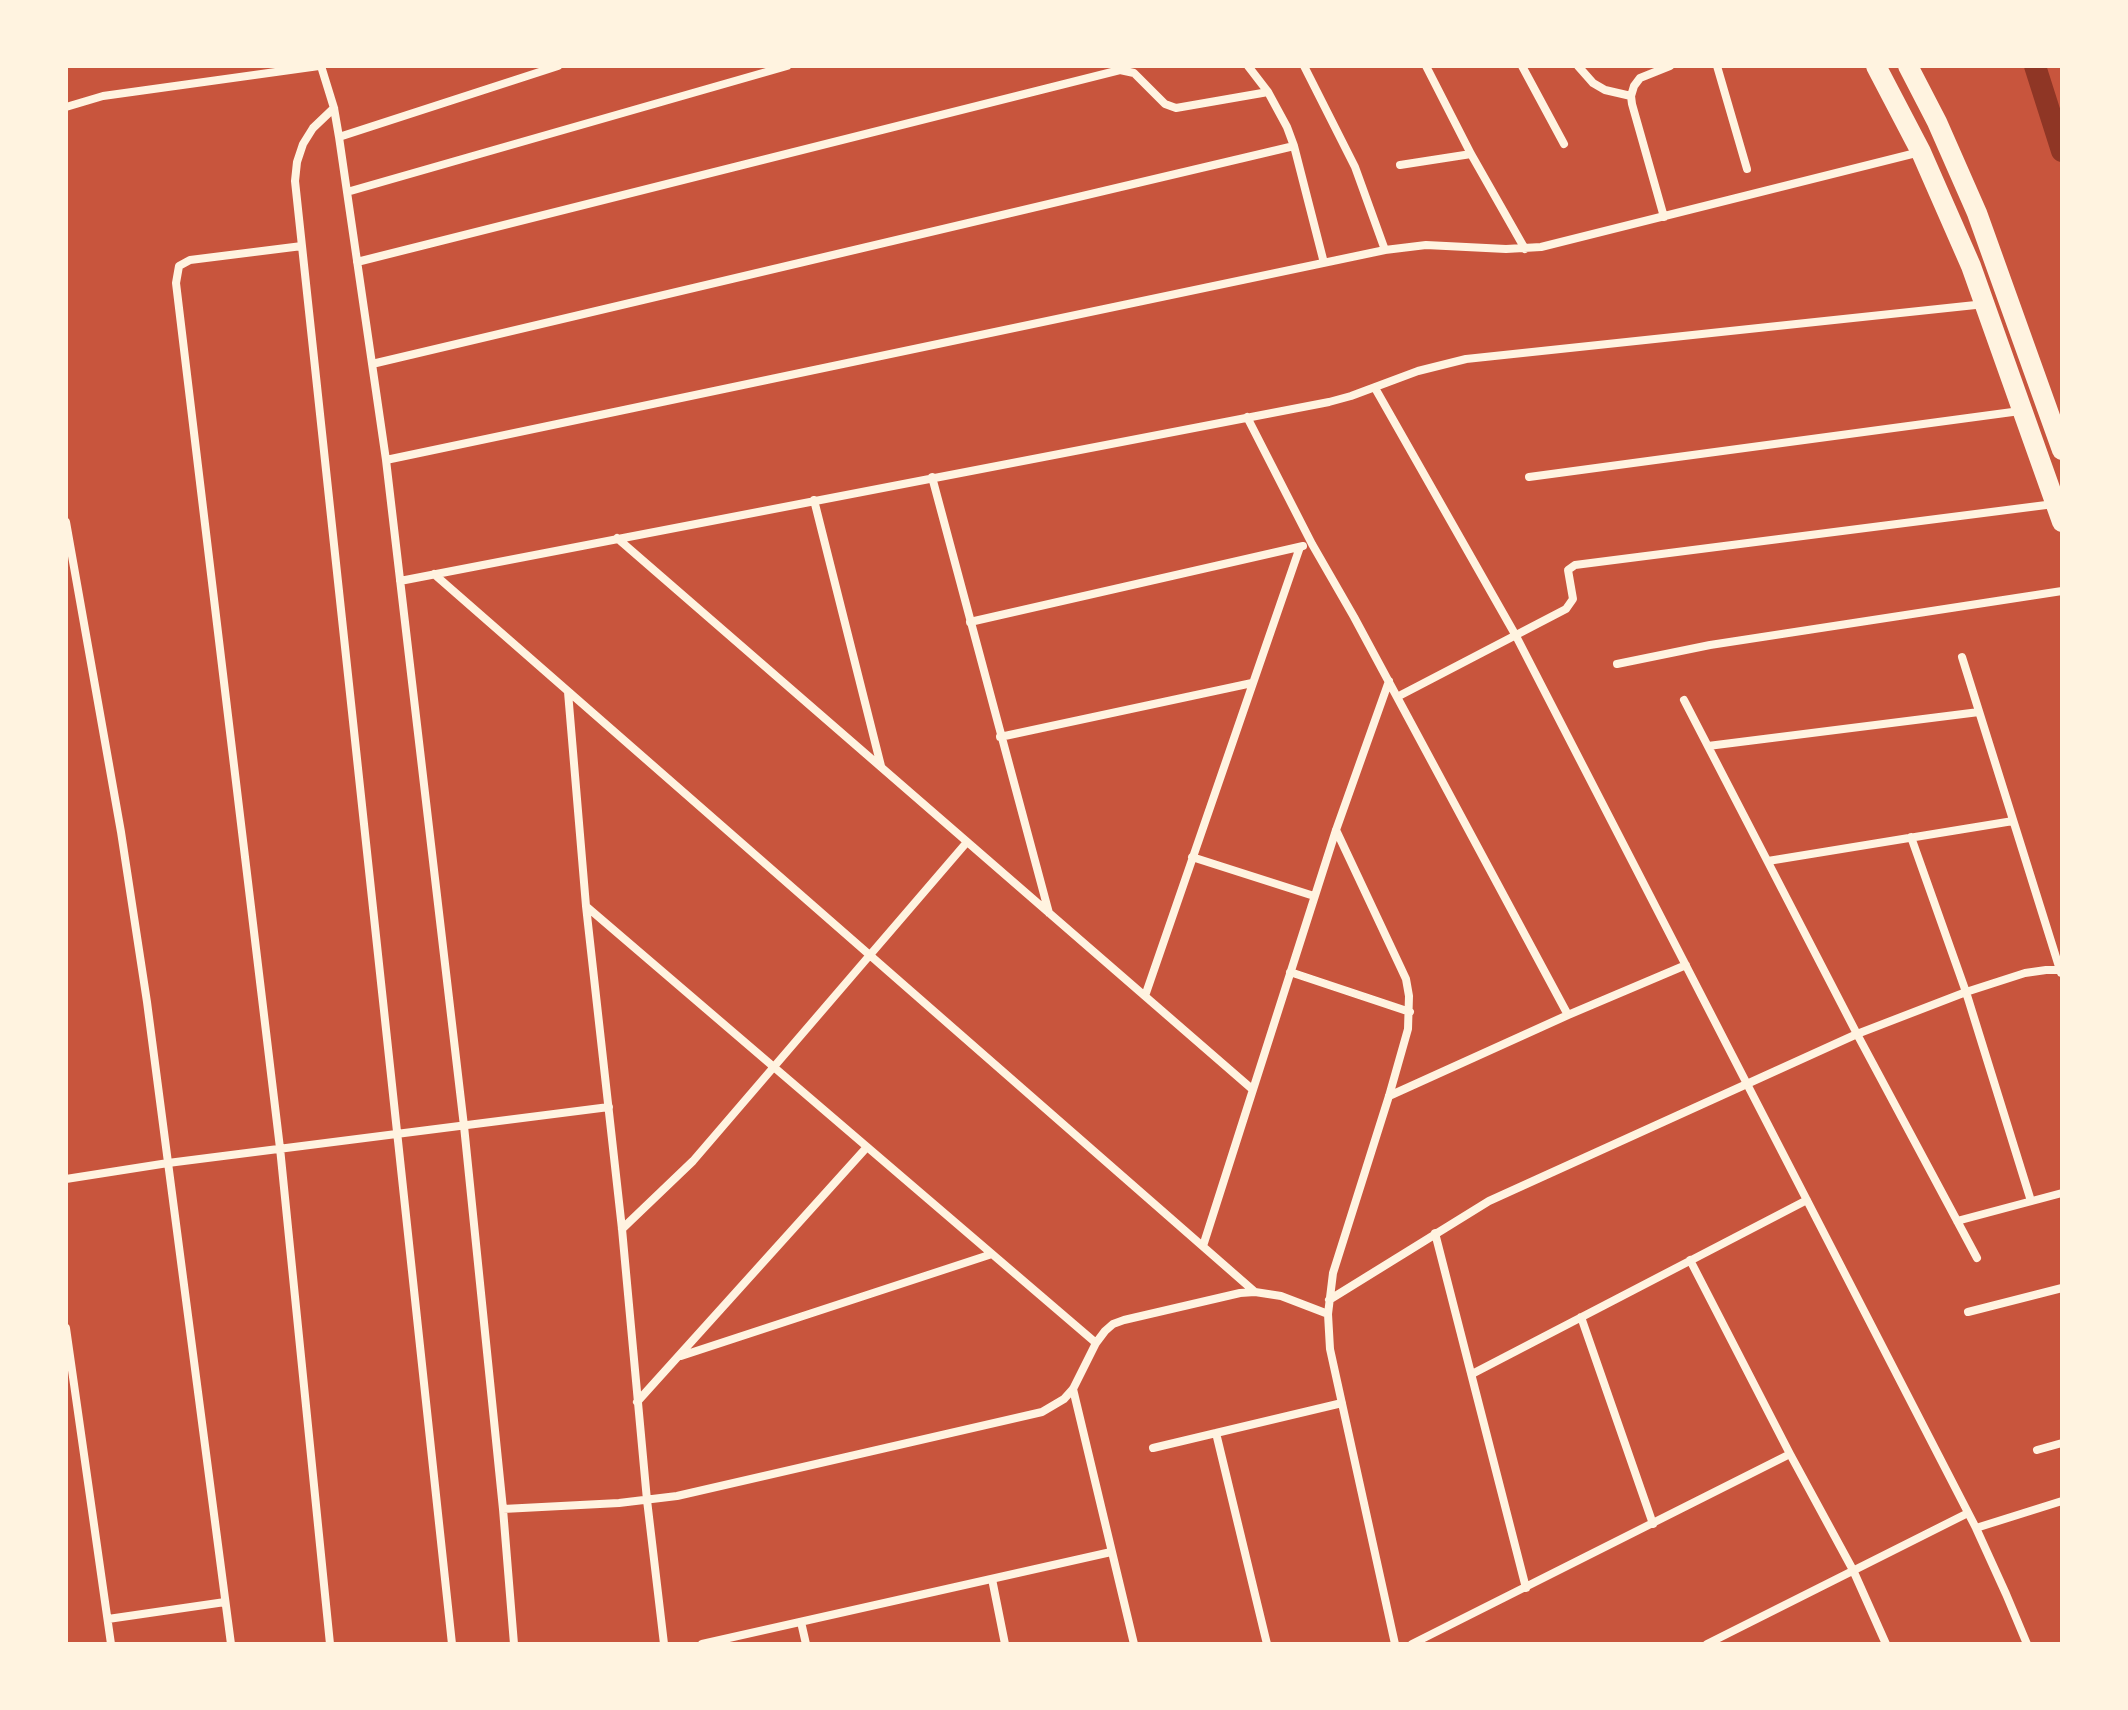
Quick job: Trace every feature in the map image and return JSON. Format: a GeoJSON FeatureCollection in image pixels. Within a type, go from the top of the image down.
{"type":"FeatureCollection","features":[{"type":"Feature","properties":{"kind":"highway"},"geometry":{"type":"LineString","coordinates":[[1876,66],[1921,152],[1985,304],[2059,513]]}},
{"type":"Feature","properties":{"kind":"highway"},"geometry":{"type":"LineString","coordinates":[[1908,66],[1937,122],[1977,213],[2062,450]]}},
{"type":"Feature","properties":{"kind":"street"},"geometry":{"type":"LineString","coordinates":[[66,107],[103,96],[320,66],[334,108],[386,460],[464,1126],[514,1644]]}},
{"type":"Feature","properties":{"kind":"street"},"geometry":{"type":"LineString","coordinates":[[339,137],[558,66]]}},
{"type":"Feature","properties":{"kind":"street"},"geometry":{"type":"LineString","coordinates":[[347,192],[787,66]]}},
{"type":"Feature","properties":{"kind":"street"},"geometry":{"type":"LineString","coordinates":[[1248,66],[1278,109],[1294,146],[1324,263]]}},
{"type":"Feature","properties":{"kind":"street"},"geometry":{"type":"LineString","coordinates":[[1304,66],[1355,167],[1385,250]]}},
{"type":"Feature","properties":{"kind":"street"},"geometry":{"type":"LineString","coordinates":[[1426,66],[1525,249]]}},
{"type":"Feature","properties":{"kind":"street"},"geometry":{"type":"LineString","coordinates":[[1522,66],[1564,144]]}},
{"type":"Feature","properties":{"kind":"street"},"geometry":{"type":"LineString","coordinates":[[1578,66],[1593,83],[1605,90],[1631,96]]}},
{"type":"Feature","properties":{"kind":"street"},"geometry":{"type":"LineString","coordinates":[[1664,217],[1631,96],[1640,78],[1670,66]]}},
{"type":"Feature","properties":{"kind":"street"},"geometry":{"type":"LineString","coordinates":[[1717,66],[1747,169]]}},
{"type":"Feature","properties":{"kind":"street"},"geometry":{"type":"LineString","coordinates":[[357,262],[1120,70],[1134,73],[1165,104],[1176,108],[1268,92]]}},
{"type":"Feature","properties":{"kind":"street"},"geometry":{"type":"LineString","coordinates":[[334,108],[313,128],[303,144],[295,181],[452,1644]]}},
{"type":"Feature","properties":{"kind":"street"},"geometry":{"type":"LineString","coordinates":[[372,364],[1294,146]]}},
{"type":"Feature","properties":{"kind":"street"},"geometry":{"type":"LineString","coordinates":[[386,460],[1385,250],[1426,245],[1525,249],[1556,243],[1921,152]]}},
{"type":"Feature","properties":{"kind":"street"},"geometry":{"type":"LineString","coordinates":[[1400,165],[1471,154]]}},
{"type":"Feature","properties":{"kind":"street"},"geometry":{"type":"LineString","coordinates":[[302,246],[190,260],[179,266],[176,283],[280,1148],[330,1644]]}},
{"type":"Feature","properties":{"kind":"street"},"geometry":{"type":"LineString","coordinates":[[400,581],[1329,402],[1418,371],[1466,359],[1985,304]]}},
{"type":"Feature","properties":{"kind":"street"},"geometry":{"type":"LineString","coordinates":[[1375,388],[1516,636],[1976,1528],[2027,1644]]}},
{"type":"Feature","properties":{"kind":"street"},"geometry":{"type":"LineString","coordinates":[[1529,477],[2024,410]]}},
{"type":"Feature","properties":{"kind":"street"},"geometry":{"type":"LineString","coordinates":[[1247,417],[1312,544],[1568,1015]]}},
{"type":"Feature","properties":{"kind":"street"},"geometry":{"type":"LineString","coordinates":[[932,477],[1049,913]]}},
{"type":"Feature","properties":{"kind":"street"},"geometry":{"type":"LineString","coordinates":[[814,500],[881,767]]}},
{"type":"Feature","properties":{"kind":"street"},"geometry":{"type":"LineString","coordinates":[[1397,697],[1566,609],[1573,599],[1568,570],[1575,565],[2059,513]]}},
{"type":"Feature","properties":{"kind":"street"},"geometry":{"type":"LineString","coordinates":[[66,522],[121,832],[231,1644]]}},
{"type":"Feature","properties":{"kind":"street"},"geometry":{"type":"LineString","coordinates":[[617,538],[1252,1089]]}},
{"type":"Feature","properties":{"kind":"street"},"geometry":{"type":"LineString","coordinates":[[970,622],[1312,544]]}},
{"type":"Feature","properties":{"kind":"street"},"geometry":{"type":"LineString","coordinates":[[1145,996],[1300,547]]}},
{"type":"Feature","properties":{"kind":"street"},"geometry":{"type":"LineString","coordinates":[[434,574],[1255,1292]]}},
{"type":"Feature","properties":{"kind":"street"},"geometry":{"type":"LineString","coordinates":[[1617,664],[1726,642],[2062,591]]}},
{"type":"Feature","properties":{"kind":"street"},"geometry":{"type":"LineString","coordinates":[[1329,1300],[1489,1201],[1857,1034],[1966,992],[2035,971],[2062,972],[1962,657]]}},
{"type":"Feature","properties":{"kind":"street"},"geometry":{"type":"LineString","coordinates":[[1203,1246],[1314,896],[1389,681]]}},
{"type":"Feature","properties":{"kind":"street"},"geometry":{"type":"LineString","coordinates":[[1000,737],[1252,683]]}},
{"type":"Feature","properties":{"kind":"street"},"geometry":{"type":"LineString","coordinates":[[568,691],[586,906],[664,1644]]}},
{"type":"Feature","properties":{"kind":"street"},"geometry":{"type":"LineString","coordinates":[[1684,700],[1977,1258]]}},
{"type":"Feature","properties":{"kind":"street"},"geometry":{"type":"LineString","coordinates":[[1708,746],[1979,712]]}},
{"type":"Feature","properties":{"kind":"street"},"geometry":{"type":"LineString","coordinates":[[1768,861],[2013,821]]}},
{"type":"Feature","properties":{"kind":"street"},"geometry":{"type":"LineString","coordinates":[[1336,830],[1406,979],[1410,1012],[1389,1096],[1333,1273],[1328,1314],[1330,1349],[1395,1644]]}},
{"type":"Feature","properties":{"kind":"street"},"geometry":{"type":"LineString","coordinates":[[1911,837],[1966,992],[2031,1201]]}},
{"type":"Feature","properties":{"kind":"street"},"geometry":{"type":"LineString","coordinates":[[622,1229],[693,1161],[967,842]]}},
{"type":"Feature","properties":{"kind":"street"},"geometry":{"type":"LineString","coordinates":[[1192,857],[1314,896]]}},
{"type":"Feature","properties":{"kind":"street"},"geometry":{"type":"LineString","coordinates":[[586,906],[1096,1343]]}},
{"type":"Feature","properties":{"kind":"street"},"geometry":{"type":"LineString","coordinates":[[1389,1096],[1686,965]]}},
{"type":"Feature","properties":{"kind":"street"},"geometry":{"type":"LineString","coordinates":[[1290,972],[1410,1012]]}},
{"type":"Feature","properties":{"kind":"street"},"geometry":{"type":"LineString","coordinates":[[66,1179],[280,1148],[609,1107]]}},
{"type":"Feature","properties":{"kind":"street"},"geometry":{"type":"LineString","coordinates":[[637,1402],[867,1147]]}},
{"type":"Feature","properties":{"kind":"street"},"geometry":{"type":"LineString","coordinates":[[1957,1221],[2062,1193]]}},
{"type":"Feature","properties":{"kind":"street"},"geometry":{"type":"LineString","coordinates":[[1472,1374],[1807,1200]]}},
{"type":"Feature","properties":{"kind":"street"},"geometry":{"type":"LineString","coordinates":[[1435,1233],[1526,1588]]}},
{"type":"Feature","properties":{"kind":"street"},"geometry":{"type":"LineString","coordinates":[[680,1356],[992,1254]]}},
{"type":"Feature","properties":{"kind":"street"},"geometry":{"type":"LineString","coordinates":[[1690,1260],[1853,1570],[1886,1644]]}},
{"type":"Feature","properties":{"kind":"street"},"geometry":{"type":"LineString","coordinates":[[1968,1312],[2062,1288]]}},
{"type":"Feature","properties":{"kind":"street"},"geometry":{"type":"LineString","coordinates":[[503,1509],[647,1500],[708,1490],[1042,1412],[1064,1399],[1073,1389],[1096,1343],[1113,1324],[1124,1320],[1255,1292],[1281,1296],[1328,1314]]}},
{"type":"Feature","properties":{"kind":"street"},"geometry":{"type":"LineString","coordinates":[[1581,1317],[1653,1524]]}},
{"type":"Feature","properties":{"kind":"street"},"geometry":{"type":"LineString","coordinates":[[66,1328],[111,1644]]}},
{"type":"Feature","properties":{"kind":"street"},"geometry":{"type":"LineString","coordinates":[[1073,1389],[1134,1644]]}},
{"type":"Feature","properties":{"kind":"street"},"geometry":{"type":"LineString","coordinates":[[1153,1448],[1342,1403]]}},
{"type":"Feature","properties":{"kind":"street"},"geometry":{"type":"LineString","coordinates":[[1216,1433],[1267,1644]]}},
{"type":"Feature","properties":{"kind":"street"},"geometry":{"type":"LineString","coordinates":[[2037,1450],[2062,1443]]}},
{"type":"Feature","properties":{"kind":"street"},"geometry":{"type":"LineString","coordinates":[[1412,1644],[1790,1454]]}},
{"type":"Feature","properties":{"kind":"street"},"geometry":{"type":"LineString","coordinates":[[1976,1528],[2062,1501]]}},
{"type":"Feature","properties":{"kind":"street"},"geometry":{"type":"LineString","coordinates":[[1707,1644],[1968,1513]]}},
{"type":"Feature","properties":{"kind":"street"},"geometry":{"type":"LineString","coordinates":[[702,1644],[1111,1552]]}},
{"type":"Feature","properties":{"kind":"street"},"geometry":{"type":"LineString","coordinates":[[992,1579],[1005,1644]]}},
{"type":"Feature","properties":{"kind":"street"},"geometry":{"type":"LineString","coordinates":[[108,1619],[225,1602]]}},
{"type":"Feature","properties":{"kind":"street"},"geometry":{"type":"LineString","coordinates":[[801,1622],[806,1644]]}},
{"type":"Feature","properties":{"kind":"waterway"},"geometry":{"type":"LineString","coordinates":[[2035,66],[2062,151]]}}]}
